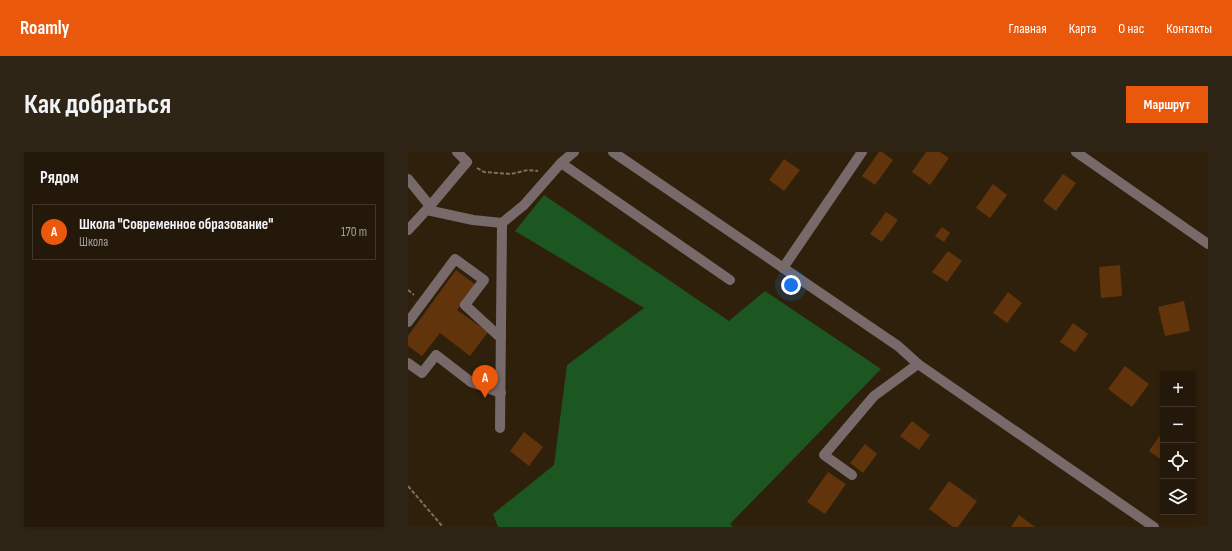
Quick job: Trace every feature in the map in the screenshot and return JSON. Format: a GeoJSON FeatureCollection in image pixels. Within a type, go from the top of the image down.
{"type":"FeatureCollection","features":[{"type":"Feature","properties":{"kind":"street"},"geometry":{"type":"LineString","coordinates":[[408,230],[429,208],[467,162],[457,152]]}},
{"type":"Feature","properties":{"kind":"street"},"geometry":{"type":"LineString","coordinates":[[408,180],[429,208],[473,220],[502,223],[524,206],[548,177],[574,152]]}},
{"type":"Feature","properties":{"kind":"street"},"geometry":{"type":"LineString","coordinates":[[613,152],[898,346],[918,364],[1154,527]]}},
{"type":"Feature","properties":{"kind":"street"},"geometry":{"type":"LineString","coordinates":[[783,268],[862,152]]}},
{"type":"Feature","properties":{"kind":"street"},"geometry":{"type":"LineString","coordinates":[[1076,152],[1208,244]]}},
{"type":"Feature","properties":{"kind":"street"},"geometry":{"type":"LineString","coordinates":[[561,163],[730,280]]}},
{"type":"Feature","properties":{"kind":"street"},"geometry":{"type":"LineString","coordinates":[[500,428],[502,223]]}},
{"type":"Feature","properties":{"kind":"street"},"geometry":{"type":"LineString","coordinates":[[408,322],[455,259],[484,280],[465,305],[501,338]]}},
{"type":"Feature","properties":{"kind":"street"},"geometry":{"type":"LineString","coordinates":[[408,363],[422,373],[436,355],[471,382],[501,393]]}},
{"type":"Feature","properties":{"kind":"street"},"geometry":{"type":"LineString","coordinates":[[852,475],[824,456],[874,396],[918,364]]}},
{"type":"Feature","properties":{"kind":"path"},"geometry":{"type":"LineString","coordinates":[[467,162],[484,172],[511,174],[528,170],[539,172],[548,177]]}},
{"type":"Feature","properties":{"kind":"path"},"geometry":{"type":"LineString","coordinates":[[408,486],[442,527]]}},
{"type":"Feature","properties":{"kind":"green space"},"geometry":{"type":"Polygon","coordinates":[[[544,195],[729,321],[765,291],[881,369],[730,524],[733,527],[498,527],[493,514],[554,465],[567,365],[644,308],[515,231],[544,195]]]}},
{"type":"Feature","properties":{"kind":"building"},"geometry":{"type":"Polygon","coordinates":[[[879,152],[882,152],[893,160],[875,185],[862,176],[879,152]]]}},
{"type":"Feature","properties":{"kind":"building"},"geometry":{"type":"Polygon","coordinates":[[[926,152],[940,152],[949,158],[930,185],[912,172],[926,152]]]}},
{"type":"Feature","properties":{"kind":"building"},"geometry":{"type":"Polygon","coordinates":[[[784,159],[800,170],[784,191],[769,180],[784,159]]]}},
{"type":"Feature","properties":{"kind":"building"},"geometry":{"type":"Polygon","coordinates":[[[1063,174],[1076,183],[1056,211],[1043,201],[1063,174]]]}},
{"type":"Feature","properties":{"kind":"building"},"geometry":{"type":"Polygon","coordinates":[[[993,184],[1007,195],[990,218],[976,208],[993,184]]]}},
{"type":"Feature","properties":{"kind":"building"},"geometry":{"type":"Polygon","coordinates":[[[886,212],[898,220],[882,242],[870,234],[886,212]]]}},
{"type":"Feature","properties":{"kind":"building"},"geometry":{"type":"Polygon","coordinates":[[[942,227],[950,233],[944,242],[935,236],[942,227]]]}},
{"type":"Feature","properties":{"kind":"building"},"geometry":{"type":"Polygon","coordinates":[[[948,251],[962,261],[947,282],[932,272],[948,251]]]}},
{"type":"Feature","properties":{"kind":"building"},"geometry":{"type":"Polygon","coordinates":[[[1120,265],[1122,296],[1101,298],[1099,267],[1120,265]]]}},
{"type":"Feature","properties":{"kind":"building"},"geometry":{"type":"Polygon","coordinates":[[[456,270],[476,285],[457,310],[488,332],[470,356],[440,333],[422,356],[408,346],[408,336],[456,270]]]}},
{"type":"Feature","properties":{"kind":"building"},"geometry":{"type":"Polygon","coordinates":[[[1008,292],[1022,303],[1007,323],[993,313],[1008,292]]]}},
{"type":"Feature","properties":{"kind":"building"},"geometry":{"type":"Polygon","coordinates":[[[1184,301],[1190,331],[1165,336],[1158,307],[1184,301]]]}},
{"type":"Feature","properties":{"kind":"building"},"geometry":{"type":"Polygon","coordinates":[[[1073,323],[1088,334],[1075,352],[1060,342],[1073,323]]]}},
{"type":"Feature","properties":{"kind":"building"},"geometry":{"type":"Polygon","coordinates":[[[1125,366],[1149,384],[1132,407],[1108,389],[1125,366]]]}},
{"type":"Feature","properties":{"kind":"building"},"geometry":{"type":"Polygon","coordinates":[[[912,421],[930,435],[919,450],[900,436],[912,421]]]}},
{"type":"Feature","properties":{"kind":"building"},"geometry":{"type":"Polygon","coordinates":[[[524,432],[543,447],[529,466],[510,451],[524,432]]]}},
{"type":"Feature","properties":{"kind":"building"},"geometry":{"type":"Polygon","coordinates":[[[1160,435],[1160,459],[1149,451],[1160,435]]]}},
{"type":"Feature","properties":{"kind":"building"},"geometry":{"type":"Polygon","coordinates":[[[865,444],[877,454],[863,473],[850,463],[865,444]]]}},
{"type":"Feature","properties":{"kind":"building"},"geometry":{"type":"Polygon","coordinates":[[[828,472],[846,484],[825,514],[807,502],[828,472]]]}},
{"type":"Feature","properties":{"kind":"building"},"geometry":{"type":"Polygon","coordinates":[[[949,481],[977,501],[958,527],[953,527],[929,509],[949,481]]]}},
{"type":"Feature","properties":{"kind":"building"},"geometry":{"type":"Polygon","coordinates":[[[1019,515],[1035,527],[1011,527],[1019,515]]]}},
{"type":"Feature","properties":{"kind":"place","name":"Школа \"Современное образование\""},"geometry":{"type":"Point","coordinates":[485,398]}}]}
